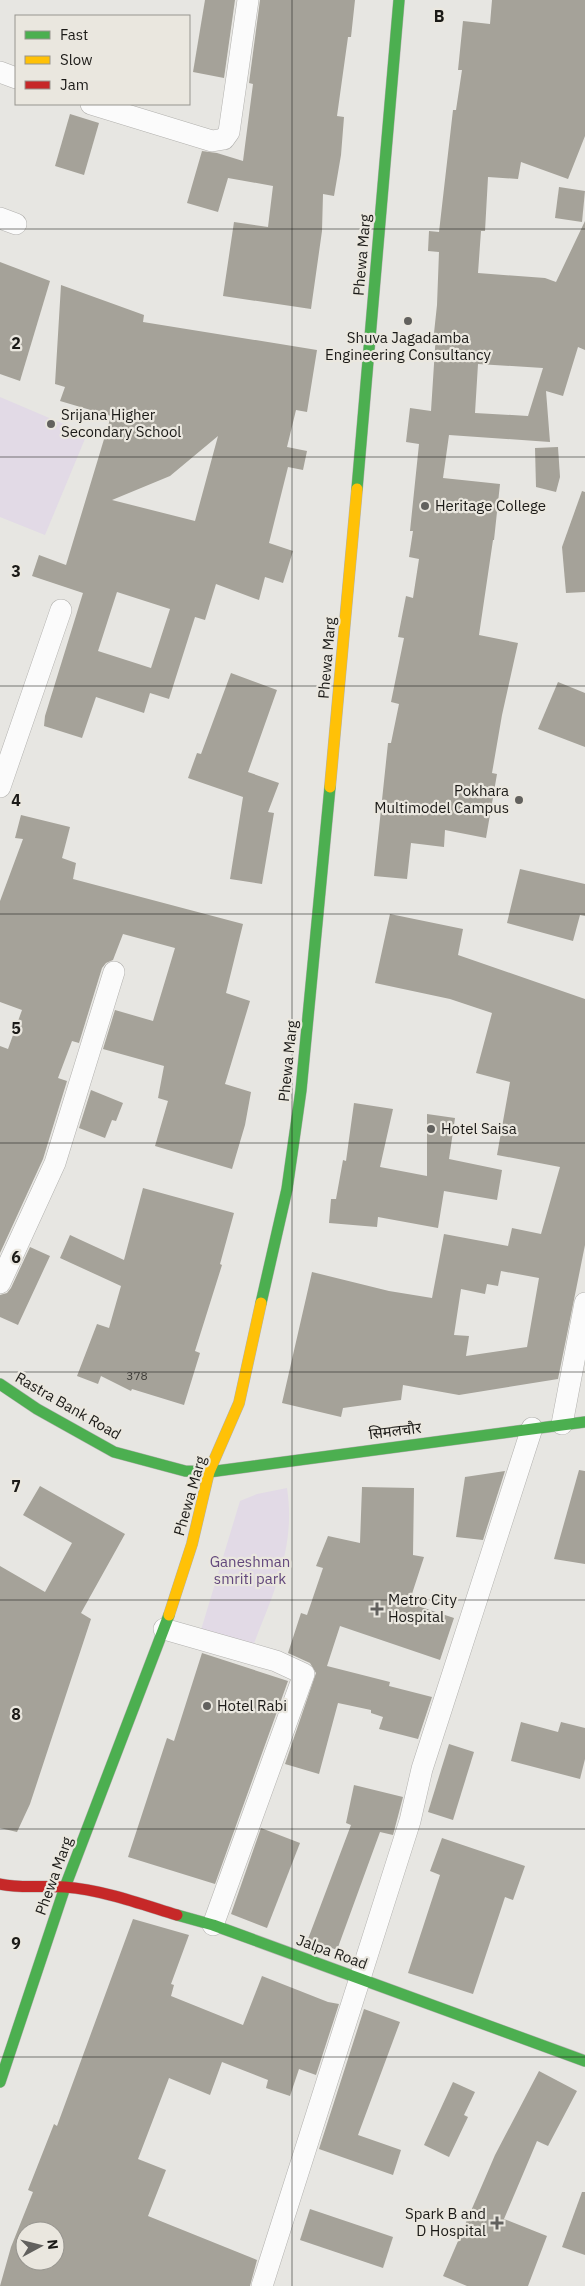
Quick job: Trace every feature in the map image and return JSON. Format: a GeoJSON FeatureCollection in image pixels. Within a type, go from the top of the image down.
{"type":"FeatureCollection","features":[{"type":"Feature","properties":{"kind":"main road","name":"Phewa Marg"},"geometry":{"type":"LineString","coordinates":[[0,2082],[65,1887],[164,1629],[192,1544],[209,1472],[239,1403],[287,1189],[300,1090],[357,498],[397,0]]}},
{"type":"Feature","properties":{"kind":"main road","name":"Rastra Bank Road"},"geometry":{"type":"LineString","coordinates":[[0,1384],[37,1409],[114,1452],[185,1471],[209,1472]]}},
{"type":"Feature","properties":{"kind":"main road","name":"सिमलचौर"},"geometry":{"type":"LineString","coordinates":[[209,1472],[585,1422]]}},
{"type":"Feature","properties":{"kind":"main road","name":"Jalpa Road"},"geometry":{"type":"LineString","coordinates":[[0,1884],[17,1888],[65,1887],[104,1894],[213,1925],[585,2060]]}},
{"type":"Feature","properties":{"kind":"street"},"geometry":{"type":"LineString","coordinates":[[94,105],[212,141],[224,140],[229,132],[248,0]]}},
{"type":"Feature","properties":{"kind":"street"},"geometry":{"type":"LineString","coordinates":[[0,72],[15,78]]}},
{"type":"Feature","properties":{"kind":"street"},"geometry":{"type":"LineString","coordinates":[[0,787],[61,610]]}},
{"type":"Feature","properties":{"kind":"street"},"geometry":{"type":"LineString","coordinates":[[0,1283],[55,1163],[114,972]]}},
{"type":"Feature","properties":{"kind":"street"},"geometry":{"type":"LineString","coordinates":[[562,1424],[585,1303]]}},
{"type":"Feature","properties":{"kind":"street"},"geometry":{"type":"LineString","coordinates":[[262,2286],[410,1821],[422,1769],[532,1428]]}},
{"type":"Feature","properties":{"kind":"street"},"geometry":{"type":"LineString","coordinates":[[164,1629],[276,1661],[304,1674],[213,1925]]}},
{"type":"Feature","properties":{"kind":"green space"},"geometry":{"type":"Polygon","coordinates":[[[0,397],[87,434],[45,535],[0,517],[0,397]]]}},
{"type":"Feature","properties":{"kind":"green space","name":"Ganeshman smriti park"},"geometry":{"type":"Polygon","coordinates":[[[287,1488],[289,1510],[286,1550],[275,1588],[253,1646],[201,1630],[240,1501],[257,1494],[287,1488]]]}},
{"type":"Feature","properties":{"kind":"building"},"geometry":{"type":"Polygon","coordinates":[[[205,0],[235,0],[224,78],[193,72],[205,0]]]}},
{"type":"Feature","properties":{"kind":"building"},"geometry":{"type":"Polygon","coordinates":[[[260,0],[355,0],[351,37],[348,37],[337,116],[344,117],[341,155],[334,196],[323,194],[322,231],[311,309],[223,296],[234,222],[268,227],[273,186],[228,178],[218,212],[187,203],[202,151],[217,153],[243,161],[253,84],[249,83],[260,0]]]}},
{"type":"Feature","properties":{"kind":"building"},"geometry":{"type":"Polygon","coordinates":[[[492,0],[585,0],[585,136],[568,179],[521,162],[518,179],[488,177],[485,231],[481,231],[478,273],[545,278],[556,282],[585,221],[585,350],[578,347],[563,396],[546,391],[550,442],[449,435],[443,478],[500,484],[494,540],[479,635],[518,643],[502,715],[492,773],[497,774],[486,838],[445,830],[444,847],[411,843],[407,879],[374,876],[388,743],[391,743],[399,704],[391,702],[404,638],[398,637],[406,596],[413,598],[419,559],[409,557],[413,531],[410,531],[419,444],[406,442],[410,408],[431,411],[439,252],[428,251],[429,231],[439,232],[453,110],[456,110],[462,70],[458,70],[463,21],[490,24],[492,0]],[[478,364],[475,413],[528,416],[543,368],[478,364]]]}},
{"type":"Feature","properties":{"kind":"building"},"geometry":{"type":"Polygon","coordinates":[[[70,114],[99,123],[84,175],[55,166],[70,114]]]}},
{"type":"Feature","properties":{"kind":"building"},"geometry":{"type":"Polygon","coordinates":[[[559,187],[585,191],[582,222],[555,218],[559,187]]]}},
{"type":"Feature","properties":{"kind":"building"},"geometry":{"type":"Polygon","coordinates":[[[0,262],[50,281],[20,381],[0,374],[0,262]]]}},
{"type":"Feature","properties":{"kind":"building"},"geometry":{"type":"Polygon","coordinates":[[[61,285],[144,315],[143,322],[317,350],[307,412],[296,410],[287,447],[307,451],[303,470],[288,467],[269,543],[293,551],[283,583],[265,577],[259,600],[216,584],[205,620],[195,617],[169,699],[150,693],[144,713],[96,697],[82,738],[44,726],[45,716],[83,593],[32,576],[39,555],[66,565],[111,416],[60,401],[65,387],[55,384],[61,285]],[[218,436],[170,476],[112,500],[195,521],[218,436]],[[117,592],[98,651],[151,668],[170,609],[117,592]]]}},
{"type":"Feature","properties":{"kind":"building"},"geometry":{"type":"Polygon","coordinates":[[[558,447],[560,477],[556,492],[536,487],[535,448],[558,447]]]}},
{"type":"Feature","properties":{"kind":"building"},"geometry":{"type":"Polygon","coordinates":[[[582,491],[585,492],[585,592],[566,593],[562,547],[582,491]]]}},
{"type":"Feature","properties":{"kind":"building"},"geometry":{"type":"Polygon","coordinates":[[[231,673],[277,690],[248,772],[279,783],[268,812],[274,813],[262,884],[230,879],[243,797],[188,778],[197,753],[201,754],[231,673]]]}},
{"type":"Feature","properties":{"kind":"building"},"geometry":{"type":"Polygon","coordinates":[[[558,682],[585,693],[585,747],[538,729],[558,682]]]}},
{"type":"Feature","properties":{"kind":"building"},"geometry":{"type":"Polygon","coordinates":[[[21,815],[70,827],[62,858],[76,863],[73,879],[243,924],[226,993],[250,1001],[225,1084],[251,1092],[245,1125],[232,1169],[155,1146],[168,1101],[158,1098],[164,1066],[103,1049],[115,1010],[153,1021],[175,948],[123,934],[113,960],[106,963],[102,968],[79,1043],[72,1041],[58,1078],[67,1081],[43,1159],[0,1253],[0,1046],[8,1049],[22,1010],[0,1002],[0,901],[23,839],[15,838],[21,815]]]}},
{"type":"Feature","properties":{"kind":"building"},"geometry":{"type":"Polygon","coordinates":[[[520,869],[585,884],[585,916],[580,915],[573,941],[507,923],[520,869]]]}},
{"type":"Feature","properties":{"kind":"building"},"geometry":{"type":"Polygon","coordinates":[[[390,914],[463,929],[458,955],[585,999],[585,1245],[558,1379],[459,1395],[403,1385],[401,1400],[343,1408],[341,1417],[282,1403],[312,1272],[389,1291],[432,1298],[444,1234],[508,1246],[512,1228],[541,1234],[560,1167],[497,1155],[510,1082],[476,1073],[492,1013],[450,999],[375,983],[390,914]],[[501,1271],[498,1286],[487,1284],[485,1294],[461,1289],[454,1335],[469,1336],[466,1356],[527,1347],[539,1278],[501,1271]]]}},
{"type":"Feature","properties":{"kind":"building"},"geometry":{"type":"Polygon","coordinates":[[[91,1090],[123,1103],[116,1121],[112,1120],[105,1138],[79,1128],[91,1090]]]}},
{"type":"Feature","properties":{"kind":"building"},"geometry":{"type":"Polygon","coordinates":[[[354,1103],[393,1109],[380,1167],[427,1176],[427,1114],[455,1118],[449,1159],[502,1170],[497,1200],[444,1191],[438,1228],[378,1217],[377,1227],[329,1223],[331,1199],[336,1199],[343,1160],[346,1161],[354,1103]]]}},
{"type":"Feature","properties":{"kind":"building"},"geometry":{"type":"Polygon","coordinates":[[[143,1188],[234,1213],[220,1264],[222,1265],[195,1351],[200,1353],[184,1405],[132,1389],[131,1391],[101,1376],[98,1384],[77,1376],[97,1324],[109,1328],[121,1286],[60,1258],[70,1235],[124,1260],[143,1188]]]}},
{"type":"Feature","properties":{"kind":"building"},"geometry":{"type":"Polygon","coordinates":[[[30,1247],[50,1256],[18,1325],[0,1317],[0,1295],[7,1293],[11,1288],[30,1247]]]}},
{"type":"Feature","properties":{"kind":"building"},"geometry":{"type":"Polygon","coordinates":[[[579,1470],[585,1471],[585,1564],[554,1559],[579,1470]]]}},
{"type":"Feature","properties":{"kind":"building"},"geometry":{"type":"Polygon","coordinates":[[[505,1471],[483,1540],[456,1537],[465,1477],[505,1471]]]}},
{"type":"Feature","properties":{"kind":"building"},"geometry":{"type":"Polygon","coordinates":[[[40,1486],[125,1534],[81,1613],[91,1619],[30,1804],[17,1832],[0,1828],[0,1566],[45,1592],[72,1543],[23,1515],[40,1486]]]}},
{"type":"Feature","properties":{"kind":"building"},"geometry":{"type":"Polygon","coordinates":[[[362,1487],[414,1488],[413,1555],[424,1557],[409,1603],[454,1618],[440,1660],[340,1626],[327,1666],[390,1682],[389,1686],[432,1697],[418,1739],[379,1729],[383,1717],[371,1713],[371,1710],[338,1703],[319,1774],[285,1764],[316,1673],[310,1663],[288,1653],[301,1613],[307,1615],[323,1568],[316,1566],[328,1536],[360,1543],[362,1487]]]}},
{"type":"Feature","properties":{"kind":"building"},"geometry":{"type":"Polygon","coordinates":[[[202,1653],[288,1681],[215,1884],[128,1857],[167,1738],[174,1741],[202,1653]]]}},
{"type":"Feature","properties":{"kind":"building"},"geometry":{"type":"Polygon","coordinates":[[[521,1722],[558,1732],[561,1722],[585,1728],[585,1759],[580,1779],[511,1761],[521,1722]]]}},
{"type":"Feature","properties":{"kind":"building"},"geometry":{"type":"Polygon","coordinates":[[[449,1744],[474,1752],[453,1820],[428,1812],[449,1744]]]}},
{"type":"Feature","properties":{"kind":"building"},"geometry":{"type":"Polygon","coordinates":[[[354,1785],[403,1797],[393,1835],[380,1832],[337,1950],[308,1939],[351,1825],[346,1823],[354,1785]]]}},
{"type":"Feature","properties":{"kind":"building"},"geometry":{"type":"Polygon","coordinates":[[[261,1828],[300,1843],[267,1928],[231,1914],[261,1828]]]}},
{"type":"Feature","properties":{"kind":"building"},"geometry":{"type":"Polygon","coordinates":[[[442,1838],[525,1866],[513,1900],[505,1897],[473,1994],[408,1973],[440,1875],[430,1871],[442,1838]]]}},
{"type":"Feature","properties":{"kind":"building"},"geometry":{"type":"Polygon","coordinates":[[[133,1919],[189,1935],[171,1984],[174,1985],[171,1996],[243,2025],[262,1976],[328,2002],[339,2004],[316,2075],[299,2069],[290,2096],[266,2088],[268,2080],[222,2062],[210,2095],[169,2078],[138,2159],[166,2170],[148,2216],[257,2260],[250,2286],[0,2286],[15,2237],[15,2271],[65,2271],[65,2221],[21,2221],[33,2192],[28,2190],[54,2124],[57,2126],[133,1919]]]}},
{"type":"Feature","properties":{"kind":"building"},"geometry":{"type":"Polygon","coordinates":[[[364,2009],[400,2022],[358,2135],[401,2150],[393,2175],[319,2149],[364,2009]]]}},
{"type":"Feature","properties":{"kind":"building","name":"Spark B and D Hospital"},"geometry":{"type":"Polygon","coordinates":[[[539,2071],[577,2091],[548,2146],[537,2141],[504,2219],[547,2236],[528,2286],[467,2286],[443,2276],[495,2155],[539,2071]]]}},
{"type":"Feature","properties":{"kind":"building"},"geometry":{"type":"Polygon","coordinates":[[[453,2082],[475,2092],[464,2115],[468,2117],[449,2157],[424,2145],[453,2082]]]}},
{"type":"Feature","properties":{"kind":"building"},"geometry":{"type":"Polygon","coordinates":[[[582,2192],[585,2192],[585,2255],[562,2247],[582,2192]]]}},
{"type":"Feature","properties":{"kind":"building"},"geometry":{"type":"Polygon","coordinates":[[[310,2209],[393,2237],[383,2268],[300,2240],[310,2209]]]}},
{"type":"Feature","properties":{"kind":"traffic: fast"},"geometry":{"type":"LineString","coordinates":[[357,489],[399,0]]}},
{"type":"Feature","properties":{"kind":"traffic: fast"},"geometry":{"type":"LineString","coordinates":[[261,1303],[287,1189],[301,1090],[330,787]]}},
{"type":"Feature","properties":{"kind":"traffic: fast"},"geometry":{"type":"LineString","coordinates":[[0,1384],[37,1409],[114,1452],[185,1471],[209,1472],[585,1422]]}},
{"type":"Feature","properties":{"kind":"traffic: fast"},"geometry":{"type":"LineString","coordinates":[[0,2082],[65,1887],[169,1615]]}},
{"type":"Feature","properties":{"kind":"traffic: fast"},"geometry":{"type":"LineString","coordinates":[[177,1915],[213,1925],[585,2061]]}},
{"type":"Feature","properties":{"kind":"traffic: slow"},"geometry":{"type":"LineString","coordinates":[[330,787],[357,489]]}},
{"type":"Feature","properties":{"kind":"traffic: slow"},"geometry":{"type":"LineString","coordinates":[[169,1615],[192,1544],[209,1472],[239,1403],[261,1303]]}},
{"type":"Feature","properties":{"kind":"traffic: jam"},"geometry":{"type":"LineString","coordinates":[[0,1884],[65,1887],[93,1891],[177,1915]]}},
{"type":"Feature","properties":{"kind":"place","name":"Shuva Jagadamba Engineering Consultancy"},"geometry":{"type":"Point","coordinates":[408,321]}},
{"type":"Feature","properties":{"kind":"place","name":"Srijana Higher Secondary School"},"geometry":{"type":"Point","coordinates":[51,424]}},
{"type":"Feature","properties":{"kind":"place","name":"Heritage College"},"geometry":{"type":"Point","coordinates":[425,506]}},
{"type":"Feature","properties":{"kind":"place","name":"Pokhara Multimodel Campus"},"geometry":{"type":"Point","coordinates":[519,800]}},
{"type":"Feature","properties":{"kind":"place","name":"Hotel Saisa"},"geometry":{"type":"Point","coordinates":[431,1129]}},
{"type":"Feature","properties":{"kind":"place","name":"Metro City Hospital"},"geometry":{"type":"Point","coordinates":[377,1609]}},
{"type":"Feature","properties":{"kind":"place","name":"Hotel Rabi"},"geometry":{"type":"Point","coordinates":[207,1706]}},
{"type":"Feature","properties":{"kind":"place","name":"Spark B and D Hospital"},"geometry":{"type":"Point","coordinates":[497,2223]}}]}
